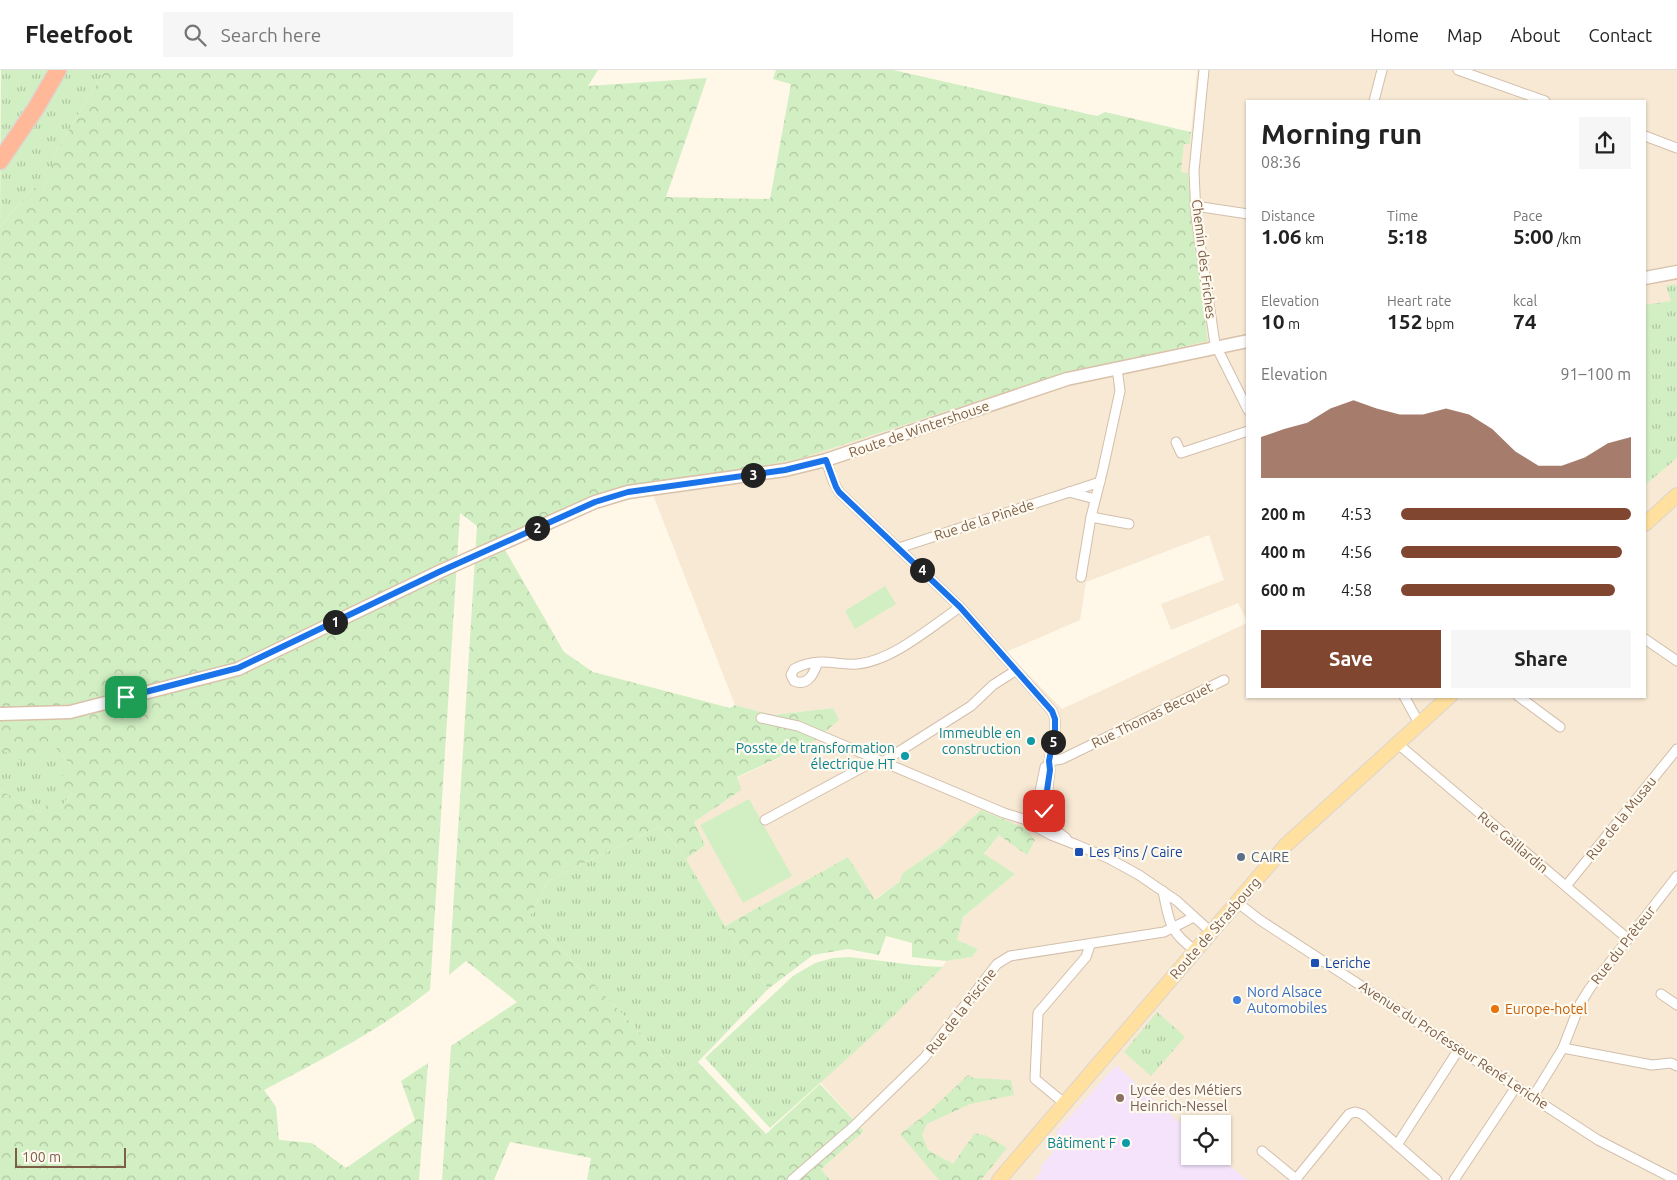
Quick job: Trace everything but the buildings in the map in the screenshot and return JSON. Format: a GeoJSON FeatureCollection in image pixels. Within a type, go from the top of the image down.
{"type":"FeatureCollection","features":[{"type":"Feature","properties":{"kind":"highway"},"geometry":{"type":"LineString","coordinates":[[0,142],[46,70]]}},
{"type":"Feature","properties":{"kind":"highway"},"geometry":{"type":"LineString","coordinates":[[0,161],[36,108],[58,70]]}},
{"type":"Feature","properties":{"kind":"main road"},"geometry":{"type":"LineString","coordinates":[[1646,523],[1677,495]]}},
{"type":"Feature","properties":{"kind":"main road","name":"Route de Strasbourg"},"geometry":{"type":"LineString","coordinates":[[999,1180],[1286,845],[1448,698]]}},
{"type":"Feature","properties":{"kind":"street","name":"Chemin des Friches"},"geometry":{"type":"LineString","coordinates":[[1204,70],[1194,172],[1195,206],[1216,347],[1246,406]]}},
{"type":"Feature","properties":{"kind":"street"},"geometry":{"type":"LineString","coordinates":[[1374,100],[1382,70]]}},
{"type":"Feature","properties":{"kind":"street"},"geometry":{"type":"LineString","coordinates":[[1458,70],[1542,100]]}},
{"type":"Feature","properties":{"kind":"street"},"geometry":{"type":"LineString","coordinates":[[1646,138],[1677,148]]}},
{"type":"Feature","properties":{"kind":"street"},"geometry":{"type":"LineString","coordinates":[[1195,206],[1246,214]]}},
{"type":"Feature","properties":{"kind":"street"},"geometry":{"type":"LineString","coordinates":[[1646,278],[1677,272]]}},
{"type":"Feature","properties":{"kind":"street","name":"Route de Wintershouse"},"geometry":{"type":"LineString","coordinates":[[0,714],[70,712],[238,668],[441,571],[595,502],[628,492],[785,470],[826,460],[1067,379],[1246,341]]}},
{"type":"Feature","properties":{"kind":"street"},"geometry":{"type":"LineString","coordinates":[[1081,577],[1091,517],[1120,391],[1117,368]]}},
{"type":"Feature","properties":{"kind":"street"},"geometry":{"type":"LineString","coordinates":[[1176,442],[1181,453],[1246,432]]}},
{"type":"Feature","properties":{"kind":"street"},"geometry":{"type":"LineString","coordinates":[[761,718],[798,726],[1006,813],[1033,819],[1045,825],[1050,757],[1055,724],[1052,711],[960,607],[839,492],[826,460]]}},
{"type":"Feature","properties":{"kind":"street","name":"Rue de la Pinède"},"geometry":{"type":"LineString","coordinates":[[899,548],[1100,482]]}},
{"type":"Feature","properties":{"kind":"street"},"geometry":{"type":"LineString","coordinates":[[1068,492],[1095,500]]}},
{"type":"Feature","properties":{"kind":"street"},"geometry":{"type":"LineString","coordinates":[[1091,517],[1129,524]]}},
{"type":"Feature","properties":{"kind":"street"},"geometry":{"type":"LineString","coordinates":[[818,662],[854,664],[870,661],[906,644],[960,607]]}},
{"type":"Feature","properties":{"kind":"street"},"geometry":{"type":"LineString","coordinates":[[1646,640],[1677,661]]}},
{"type":"Feature","properties":{"kind":"street"},"geometry":{"type":"LineString","coordinates":[[884,761],[971,706],[993,685],[1015,671]]}},
{"type":"Feature","properties":{"kind":"street","name":"Rue Thomas Becquet"},"geometry":{"type":"LineString","coordinates":[[1050,757],[1080,750],[1224,680]]}},
{"type":"Feature","properties":{"kind":"street"},"geometry":{"type":"LineString","coordinates":[[1405,698],[1420,725]]}},
{"type":"Feature","properties":{"kind":"street"},"geometry":{"type":"LineString","coordinates":[[1521,698],[1560,727]]}},
{"type":"Feature","properties":{"kind":"street","name":"Rue Gaillardin"},"geometry":{"type":"LineString","coordinates":[[1398,744],[1628,939]]}},
{"type":"Feature","properties":{"kind":"street","name":"Rue de la Musau"},"geometry":{"type":"LineString","coordinates":[[1566,886],[1677,749]]}},
{"type":"Feature","properties":{"kind":"street"},"geometry":{"type":"LineString","coordinates":[[765,820],[865,766],[874,757]]}},
{"type":"Feature","properties":{"kind":"street"},"geometry":{"type":"LineString","coordinates":[[1033,819],[1045,768],[1050,757]]}},
{"type":"Feature","properties":{"kind":"street"},"geometry":{"type":"LineString","coordinates":[[1033,819],[1041,811],[1055,829],[1077,845]]}},
{"type":"Feature","properties":{"kind":"street"},"geometry":{"type":"LineString","coordinates":[[1033,819],[1054,837],[1122,865],[1164,891],[1211,932]]}},
{"type":"Feature","properties":{"kind":"street","name":"Rue du Prêteur"},"geometry":{"type":"LineString","coordinates":[[1533,1098],[1563,1048],[1585,996],[1677,876]]}},
{"type":"Feature","properties":{"kind":"street"},"geometry":{"type":"LineString","coordinates":[[1164,891],[1172,928],[1185,943],[1196,951]]}},
{"type":"Feature","properties":{"kind":"street","name":"Avenue du Professeur René Leriche"},"geometry":{"type":"LineString","coordinates":[[1238,903],[1260,920],[1610,1147],[1676,1180]]}},
{"type":"Feature","properties":{"kind":"street","name":"Rue de la Piscine"},"geometry":{"type":"LineString","coordinates":[[792,1180],[853,1127],[924,1058],[997,964],[1010,956],[1164,932],[1194,918]]}},
{"type":"Feature","properties":{"kind":"street"},"geometry":{"type":"LineString","coordinates":[[1064,1103],[1035,1079],[1038,1013],[1086,957],[1090,945]]}},
{"type":"Feature","properties":{"kind":"street"},"geometry":{"type":"LineString","coordinates":[[1661,994],[1677,1005]]}},
{"type":"Feature","properties":{"kind":"street"},"geometry":{"type":"LineString","coordinates":[[1563,1048],[1652,1065],[1671,1063],[1677,1066]]}},
{"type":"Feature","properties":{"kind":"street"},"geometry":{"type":"LineString","coordinates":[[1396,1145],[1459,1049]]}},
{"type":"Feature","properties":{"kind":"street"},"geometry":{"type":"LineString","coordinates":[[1454,1180],[1516,1087]]}},
{"type":"Feature","properties":{"kind":"street"},"geometry":{"type":"LineString","coordinates":[[1262,1151],[1296,1180],[1349,1114],[1355,1112],[1362,1114],[1437,1180]]}},
{"type":"Feature","properties":{"kind":"shaded area"},"geometry":{"type":"Polygon","coordinates":[[[1197,70],[1677,70],[1677,1180],[830,1180],[821,1169],[864,1131],[820,1082],[881,1028],[943,967],[946,961],[972,957],[978,949],[957,940],[963,917],[1015,874],[984,855],[999,835],[1025,828],[942,846],[903,873],[899,882],[874,900],[848,857],[725,926],[686,859],[705,845],[694,822],[740,790],[737,778],[814,741],[833,708],[773,715],[735,705],[650,487],[799,459],[1049,378],[1208,341],[1188,173],[1181,172],[1184,143],[1190,144],[1197,70]]]}},
{"type":"Feature","properties":{"kind":"shaded area","name":"Lycée des Métiers Heinrich-Nessel"},"geometry":{"type":"Polygon","coordinates":[[[1116,1065],[1181,1124],[1181,1165],[1229,1165],[1247,1180],[1034,1180],[1042,1170],[1040,1168],[1053,1152],[1057,1131],[1116,1065]]]}},
{"type":"Feature","properties":{"kind":"green space"},"geometry":{"type":"Polygon","coordinates":[[[1,70],[105,70],[52,158],[52,170],[43,188],[33,188],[0,227],[1,70]]]}},
{"type":"Feature","properties":{"kind":"green space"},"geometry":{"type":"Polygon","coordinates":[[[105,70],[598,70],[588,86],[707,78],[666,197],[770,199],[791,84],[773,79],[776,70],[893,70],[1097,116],[1105,112],[1191,132],[1190,144],[1184,144],[1181,172],[1188,173],[1208,341],[1049,378],[799,459],[650,487],[607,492],[504,548],[564,652],[593,672],[730,708],[735,705],[773,715],[833,708],[839,720],[814,741],[737,777],[741,790],[694,822],[705,845],[686,859],[660,826],[548,881],[530,916],[679,1074],[698,1062],[766,1134],[820,1084],[864,1131],[821,1169],[830,1180],[587,1180],[591,1158],[510,1142],[494,1180],[442,1180],[451,1046],[517,1002],[466,961],[449,975],[477,526],[460,513],[430,990],[371,1031],[264,1090],[276,1107],[279,1140],[312,1143],[346,1168],[415,1120],[401,1081],[428,1063],[419,1180],[0,1180],[0,790],[41,813],[48,803],[60,809],[72,792],[58,783],[70,764],[54,746],[33,766],[13,757],[0,747],[0,227],[33,188],[43,188],[52,170],[52,158],[105,70]]]}},
{"type":"Feature","properties":{"kind":"green space"},"geometry":{"type":"Polygon","coordinates":[[[1677,284],[1677,458],[1646,484],[1646,305],[1671,301],[1666,286],[1677,284]]]}},
{"type":"Feature","properties":{"kind":"green space"},"geometry":{"type":"Polygon","coordinates":[[[885,586],[896,604],[855,629],[845,611],[885,586]]]}},
{"type":"Feature","properties":{"kind":"green space"},"geometry":{"type":"Polygon","coordinates":[[[54,746],[70,764],[72,792],[60,809],[41,813],[0,790],[0,747],[13,757],[54,746]]]}},
{"type":"Feature","properties":{"kind":"green space"},"geometry":{"type":"Polygon","coordinates":[[[749,799],[792,876],[743,903],[700,825],[749,799]]]}},
{"type":"Feature","properties":{"kind":"green space"},"geometry":{"type":"Polygon","coordinates":[[[981,810],[1025,828],[1035,840],[1027,855],[999,835],[984,854],[1015,874],[963,917],[957,940],[978,949],[972,957],[946,961],[912,957],[912,943],[886,936],[879,955],[848,949],[813,955],[768,989],[725,926],[848,857],[875,900],[899,882],[903,873],[942,846],[981,810]]]}},
{"type":"Feature","properties":{"kind":"green space"},"geometry":{"type":"Polygon","coordinates":[[[660,826],[686,859],[725,926],[768,989],[698,1062],[679,1074],[530,916],[548,881],[660,826]]]}},
{"type":"Feature","properties":{"kind":"green space"},"geometry":{"type":"Polygon","coordinates":[[[850,957],[943,967],[881,1028],[770,1128],[705,1058],[793,976],[815,963],[833,958],[850,957]]]}},
{"type":"Feature","properties":{"kind":"green space"},"geometry":{"type":"Polygon","coordinates":[[[1157,1012],[1185,1037],[1151,1076],[1124,1052],[1157,1012]]]}},
{"type":"Feature","properties":{"kind":"green space"},"geometry":{"type":"Polygon","coordinates":[[[968,1075],[973,1078],[1011,1080],[1014,1095],[970,1104],[927,1124],[922,1135],[928,1150],[953,1164],[975,1133],[987,1136],[1007,1148],[981,1180],[939,1180],[900,1134],[930,1111],[968,1075]]]}},
{"type":"Feature","properties":{"kind":"place","name":"Immeuble en construction"},"geometry":{"type":"Point","coordinates":[1031,741]}},
{"type":"Feature","properties":{"kind":"place","name":"Posste de transformation électrique HT"},"geometry":{"type":"Point","coordinates":[905,756]}},
{"type":"Feature","properties":{"kind":"place","name":"Les Pins / Caire"},"geometry":{"type":"Point","coordinates":[1079,852]}},
{"type":"Feature","properties":{"kind":"place","name":"CAIRE"},"geometry":{"type":"Point","coordinates":[1241,857]}},
{"type":"Feature","properties":{"kind":"place","name":"Leriche"},"geometry":{"type":"Point","coordinates":[1315,963]}},
{"type":"Feature","properties":{"kind":"place","name":"Nord Alsace Automobiles"},"geometry":{"type":"Point","coordinates":[1237,1000]}},
{"type":"Feature","properties":{"kind":"place","name":"Europe-hotel"},"geometry":{"type":"Point","coordinates":[1495,1009]}},
{"type":"Feature","properties":{"kind":"place","name":"Lycée des Métiers Heinrich-Nessel"},"geometry":{"type":"Point","coordinates":[1120,1098]}},
{"type":"Feature","properties":{"kind":"place","name":"Bâtiment F"},"geometry":{"type":"Point","coordinates":[1126,1143]}},
{"type":"Feature","properties":{"kind":"route"},"geometry":{"type":"LineString","coordinates":[[126,697],[238,668],[441,571],[595,502],[628,492],[785,470],[826,460],[839,492],[960,607],[1019,676],[1052,711],[1055,719],[1055,730],[1049,761],[1050,770],[1044,811]]}}]}
